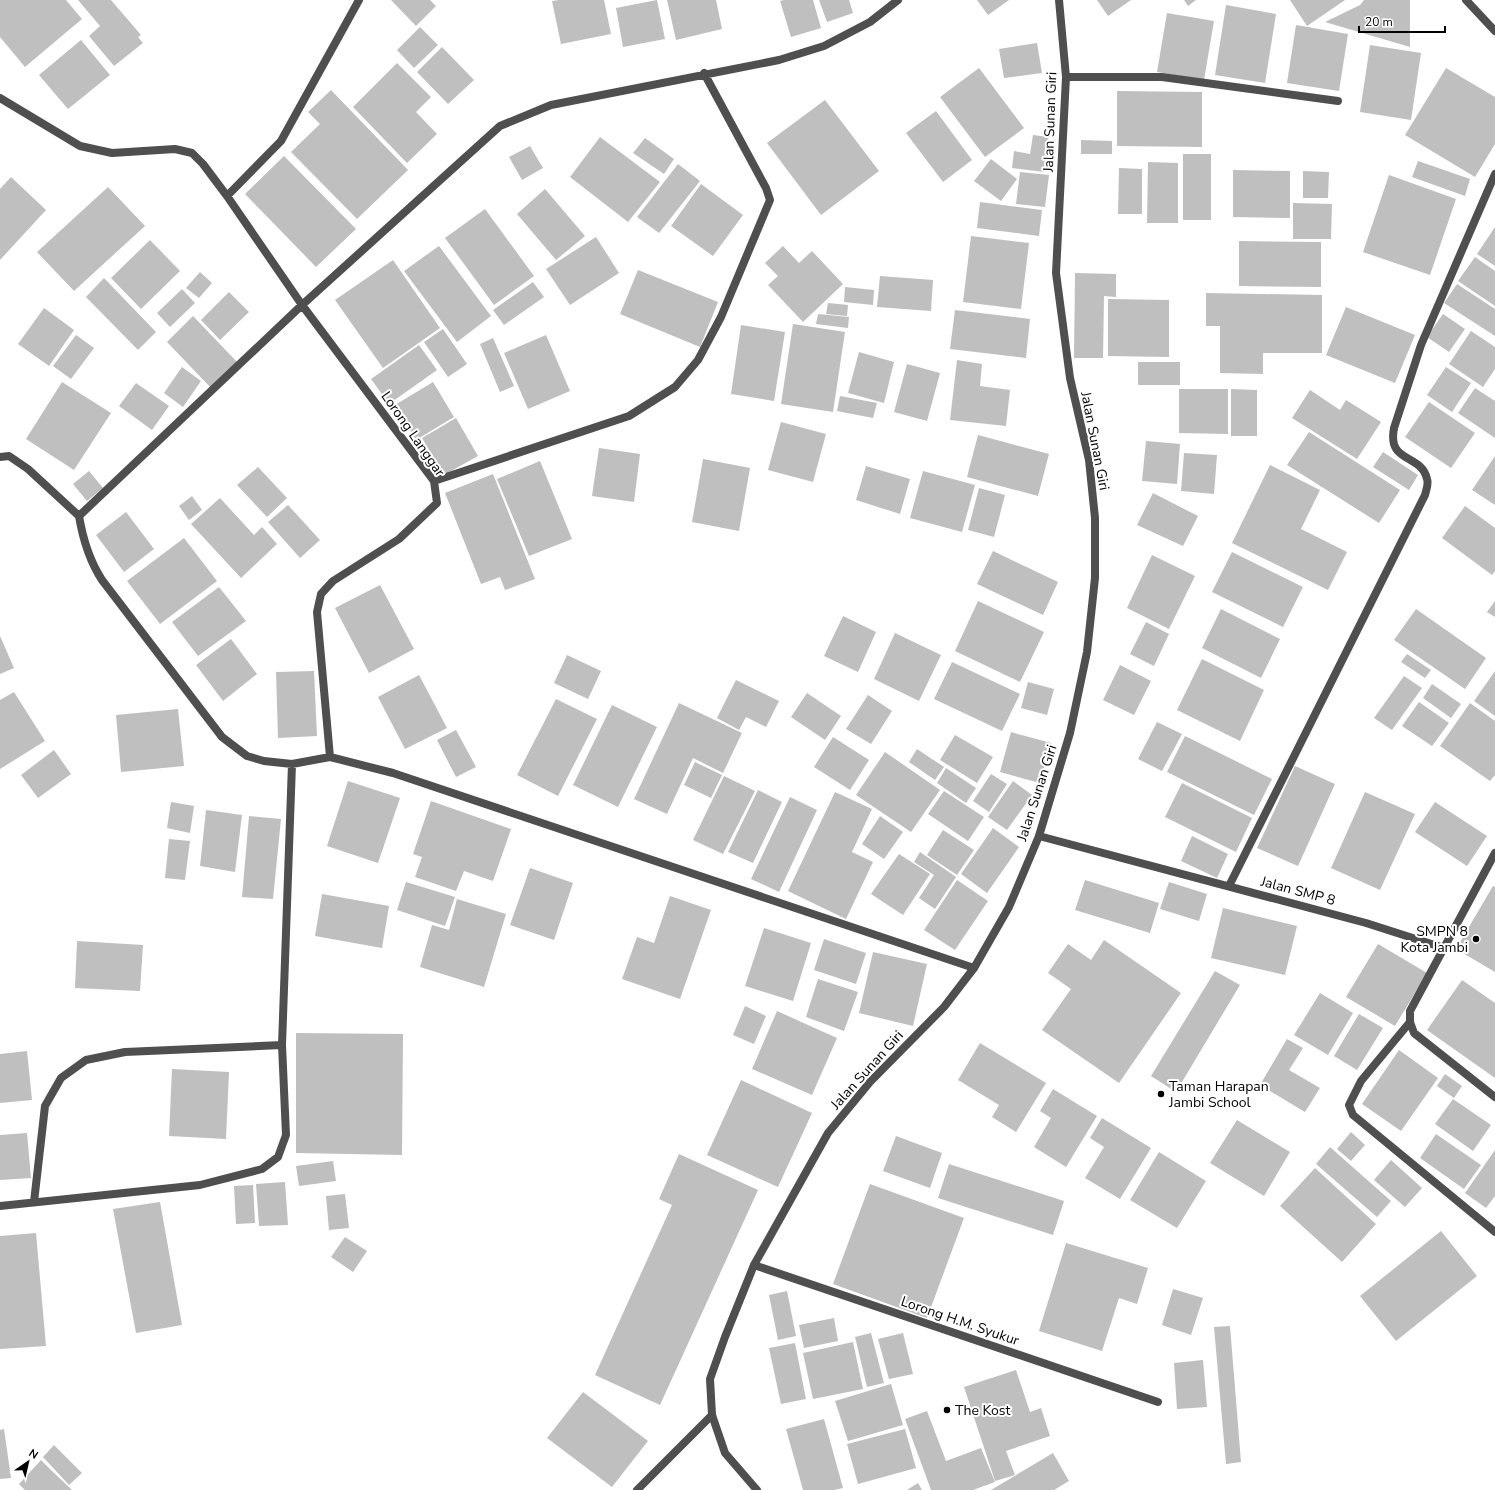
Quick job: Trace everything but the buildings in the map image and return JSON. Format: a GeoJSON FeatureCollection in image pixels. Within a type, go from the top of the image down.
{"type":"FeatureCollection","features":[{"type":"Feature","properties":{"kind":"street"},"geometry":{"type":"LineString","coordinates":[[227,196],[280,141],[359,0]]}},
{"type":"Feature","properties":{"kind":"street"},"geometry":{"type":"LineString","coordinates":[[79,516],[302,305],[500,126],[550,104],[704,73],[779,60],[824,46],[870,22],[898,0]]}},
{"type":"Feature","properties":{"kind":"street","name":"Jalan Sunan Giri"},"geometry":{"type":"LineString","coordinates":[[757,1490],[725,1453],[712,1415],[710,1379],[754,1266],[828,1133],[870,1082],[944,1007],[974,968],[1009,906],[1039,836],[1070,733],[1086,652],[1095,578],[1095,518],[1089,460],[1070,378],[1056,273],[1066,77],[1059,0]]}},
{"type":"Feature","properties":{"kind":"street"},"geometry":{"type":"LineString","coordinates":[[1469,1],[1495,30]]}},
{"type":"Feature","properties":{"kind":"street"},"geometry":{"type":"LineString","coordinates":[[434,482],[629,416],[674,387],[698,360],[721,317],[770,200],[766,188],[704,73]]}},
{"type":"Feature","properties":{"kind":"street"},"geometry":{"type":"LineString","coordinates":[[1066,77],[1162,77],[1338,101]]}},
{"type":"Feature","properties":{"kind":"street","name":"Lorong Langgar"},"geometry":{"type":"LineString","coordinates":[[0,98],[80,146],[112,152],[175,149],[192,153],[203,164],[227,196],[302,305],[434,482],[437,503],[399,539],[333,581],[321,594],[317,612],[330,757]]}},
{"type":"Feature","properties":{"kind":"street"},"geometry":{"type":"LineString","coordinates":[[1229,886],[1425,495],[1428,481],[1424,470],[1396,449],[1392,439],[1394,428],[1421,345],[1495,174]]}},
{"type":"Feature","properties":{"kind":"street"},"geometry":{"type":"LineString","coordinates":[[0,457],[9,456],[28,469],[79,516],[83,540],[93,566],[222,737],[247,756],[292,764],[330,757],[393,773],[974,968]]}},
{"type":"Feature","properties":{"kind":"street"},"geometry":{"type":"LineString","coordinates":[[0,1206],[200,1185],[262,1169],[278,1157],[286,1136],[282,1045],[292,764]]}},
{"type":"Feature","properties":{"kind":"street","name":"Jalan SMP 8"},"geometry":{"type":"LineString","coordinates":[[1039,836],[1366,923],[1444,948]]}},
{"type":"Feature","properties":{"kind":"street"},"geometry":{"type":"LineString","coordinates":[[1495,853],[1410,1011],[1410,1022],[1414,1033],[1495,1097]]}},
{"type":"Feature","properties":{"kind":"street"},"geometry":{"type":"LineString","coordinates":[[1410,1022],[1361,1081],[1349,1105],[1353,1115],[1495,1232]]}},
{"type":"Feature","properties":{"kind":"street"},"geometry":{"type":"LineString","coordinates":[[34,1202],[45,1106],[61,1078],[86,1060],[125,1052],[282,1045]]}},
{"type":"Feature","properties":{"kind":"street","name":"Lorong H.M. Syukur"},"geometry":{"type":"LineString","coordinates":[[754,1266],[1158,1402]]}},
{"type":"Feature","properties":{"kind":"street"},"geometry":{"type":"LineString","coordinates":[[637,1490],[712,1415]]}},
{"type":"Feature","properties":{"kind":"place","name":"SMPN 8 Kota Jambi"},"geometry":{"type":"Point","coordinates":[1476,939]}},
{"type":"Feature","properties":{"kind":"place","name":"Taman Harapan Jambi School"},"geometry":{"type":"Point","coordinates":[1161,1094]}},
{"type":"Feature","properties":{"kind":"place","name":"The Kost"},"geometry":{"type":"Point","coordinates":[947,1410]}}]}
